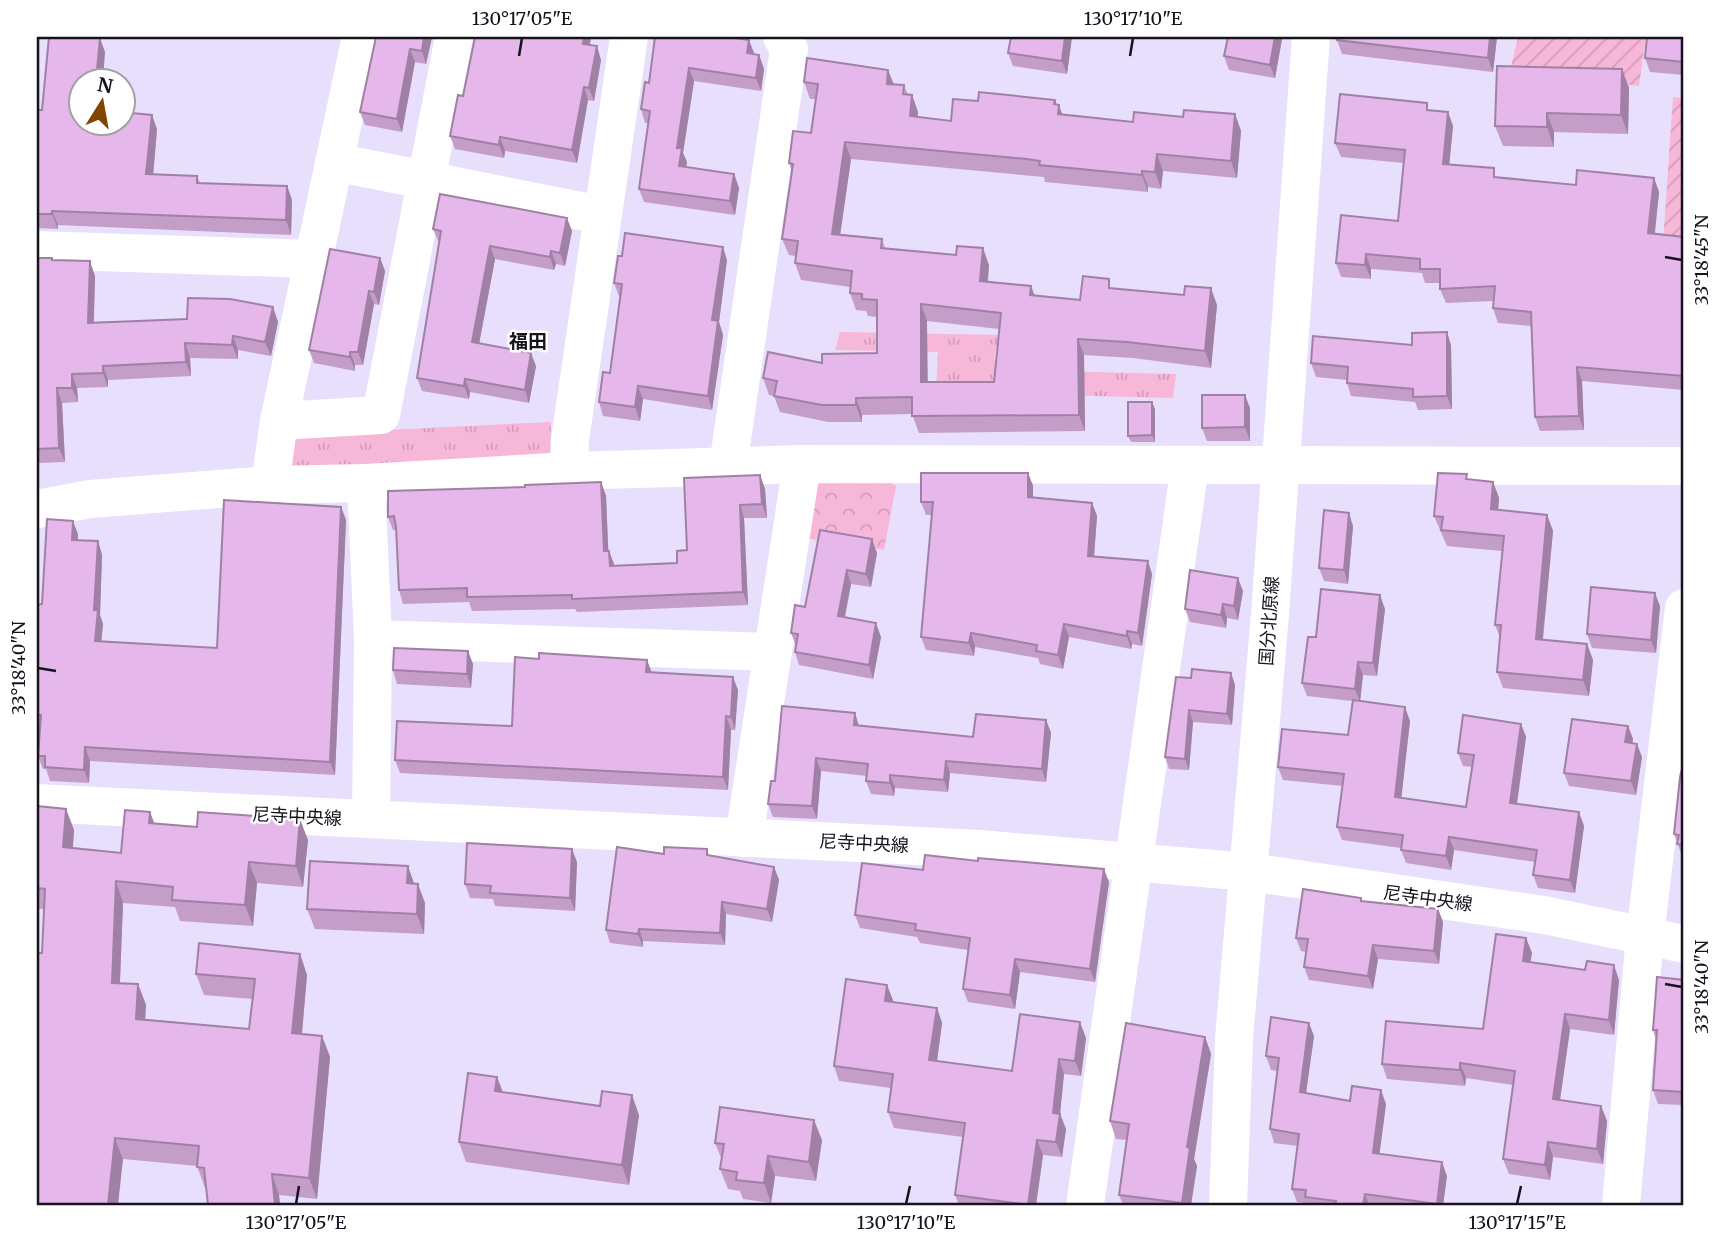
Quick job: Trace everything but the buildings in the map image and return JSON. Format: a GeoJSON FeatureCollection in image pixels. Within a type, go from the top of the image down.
{"type":"FeatureCollection","features":[{"type":"Feature","properties":{"kind":"street"},"geometry":{"type":"LineString","coordinates":[[271,473],[279,421],[361,37]]}},
{"type":"Feature","properties":{"kind":"street"},"geometry":{"type":"LineString","coordinates":[[279,421],[381,415],[454,37]]}},
{"type":"Feature","properties":{"kind":"street"},"geometry":{"type":"LineString","coordinates":[[570,456],[601,215],[629,37]]}},
{"type":"Feature","properties":{"kind":"street"},"geometry":{"type":"LineString","coordinates":[[730,454],[789,49],[782,37]]}},
{"type":"Feature","properties":{"kind":"street","name":"国分北原線"},"geometry":{"type":"LineString","coordinates":[[1228,1205],[1234,1039],[1249,872],[1311,37]]}},
{"type":"Feature","properties":{"kind":"street"},"geometry":{"type":"LineString","coordinates":[[334,162],[601,215]]}},
{"type":"Feature","properties":{"kind":"street"},"geometry":{"type":"LineString","coordinates":[[37,250],[313,259]]}},
{"type":"Feature","properties":{"kind":"street"},"geometry":{"type":"LineString","coordinates":[[37,509],[271,473],[366,483],[570,456],[730,454],[802,464],[1684,466]]}},
{"type":"Feature","properties":{"kind":"street"},"geometry":{"type":"LineString","coordinates":[[744,838],[802,464]]}},
{"type":"Feature","properties":{"kind":"street"},"geometry":{"type":"LineString","coordinates":[[1085,1205],[1190,465]]}},
{"type":"Feature","properties":{"kind":"street"},"geometry":{"type":"LineString","coordinates":[[366,483],[373,639],[371,819]]}},
{"type":"Feature","properties":{"kind":"street"},"geometry":{"type":"LineString","coordinates":[[1621,1205],[1644,936],[1684,608]]}},
{"type":"Feature","properties":{"kind":"street"},"geometry":{"type":"LineString","coordinates":[[373,639],[773,652]]}},
{"type":"Feature","properties":{"kind":"street","name":"尼寺中央線"},"geometry":{"type":"LineString","coordinates":[[37,803],[980,849],[1133,862],[1249,872],[1544,915],[1684,944]]}},
{"type":"Feature","properties":{"kind":"green space"},"geometry":{"type":"Polygon","coordinates":[[[1518,37],[1646,37],[1639,86],[1510,71],[1518,37]]]}},
{"type":"Feature","properties":{"kind":"green space"},"geometry":{"type":"Polygon","coordinates":[[[1673,97],[1684,98],[1684,245],[1663,243],[1673,97]]]}},
{"type":"Feature","properties":{"kind":"green space"},"geometry":{"type":"Polygon","coordinates":[[[840,332],[999,335],[994,358],[1002,370],[1176,374],[1173,398],[936,392],[938,352],[835,350],[840,332]]]}},
{"type":"Feature","properties":{"kind":"green space"},"geometry":{"type":"Polygon","coordinates":[[[551,422],[550,460],[280,475],[284,435],[551,422]]]}},
{"type":"Feature","properties":{"kind":"green space"},"geometry":{"type":"Polygon","coordinates":[[[883,477],[896,486],[884,550],[804,538],[809,490],[821,478],[883,477]]]}},
{"type":"Feature","properties":{"kind":"district","name":"福田"},"geometry":{"type":"Point","coordinates":[528,341]}}]}
